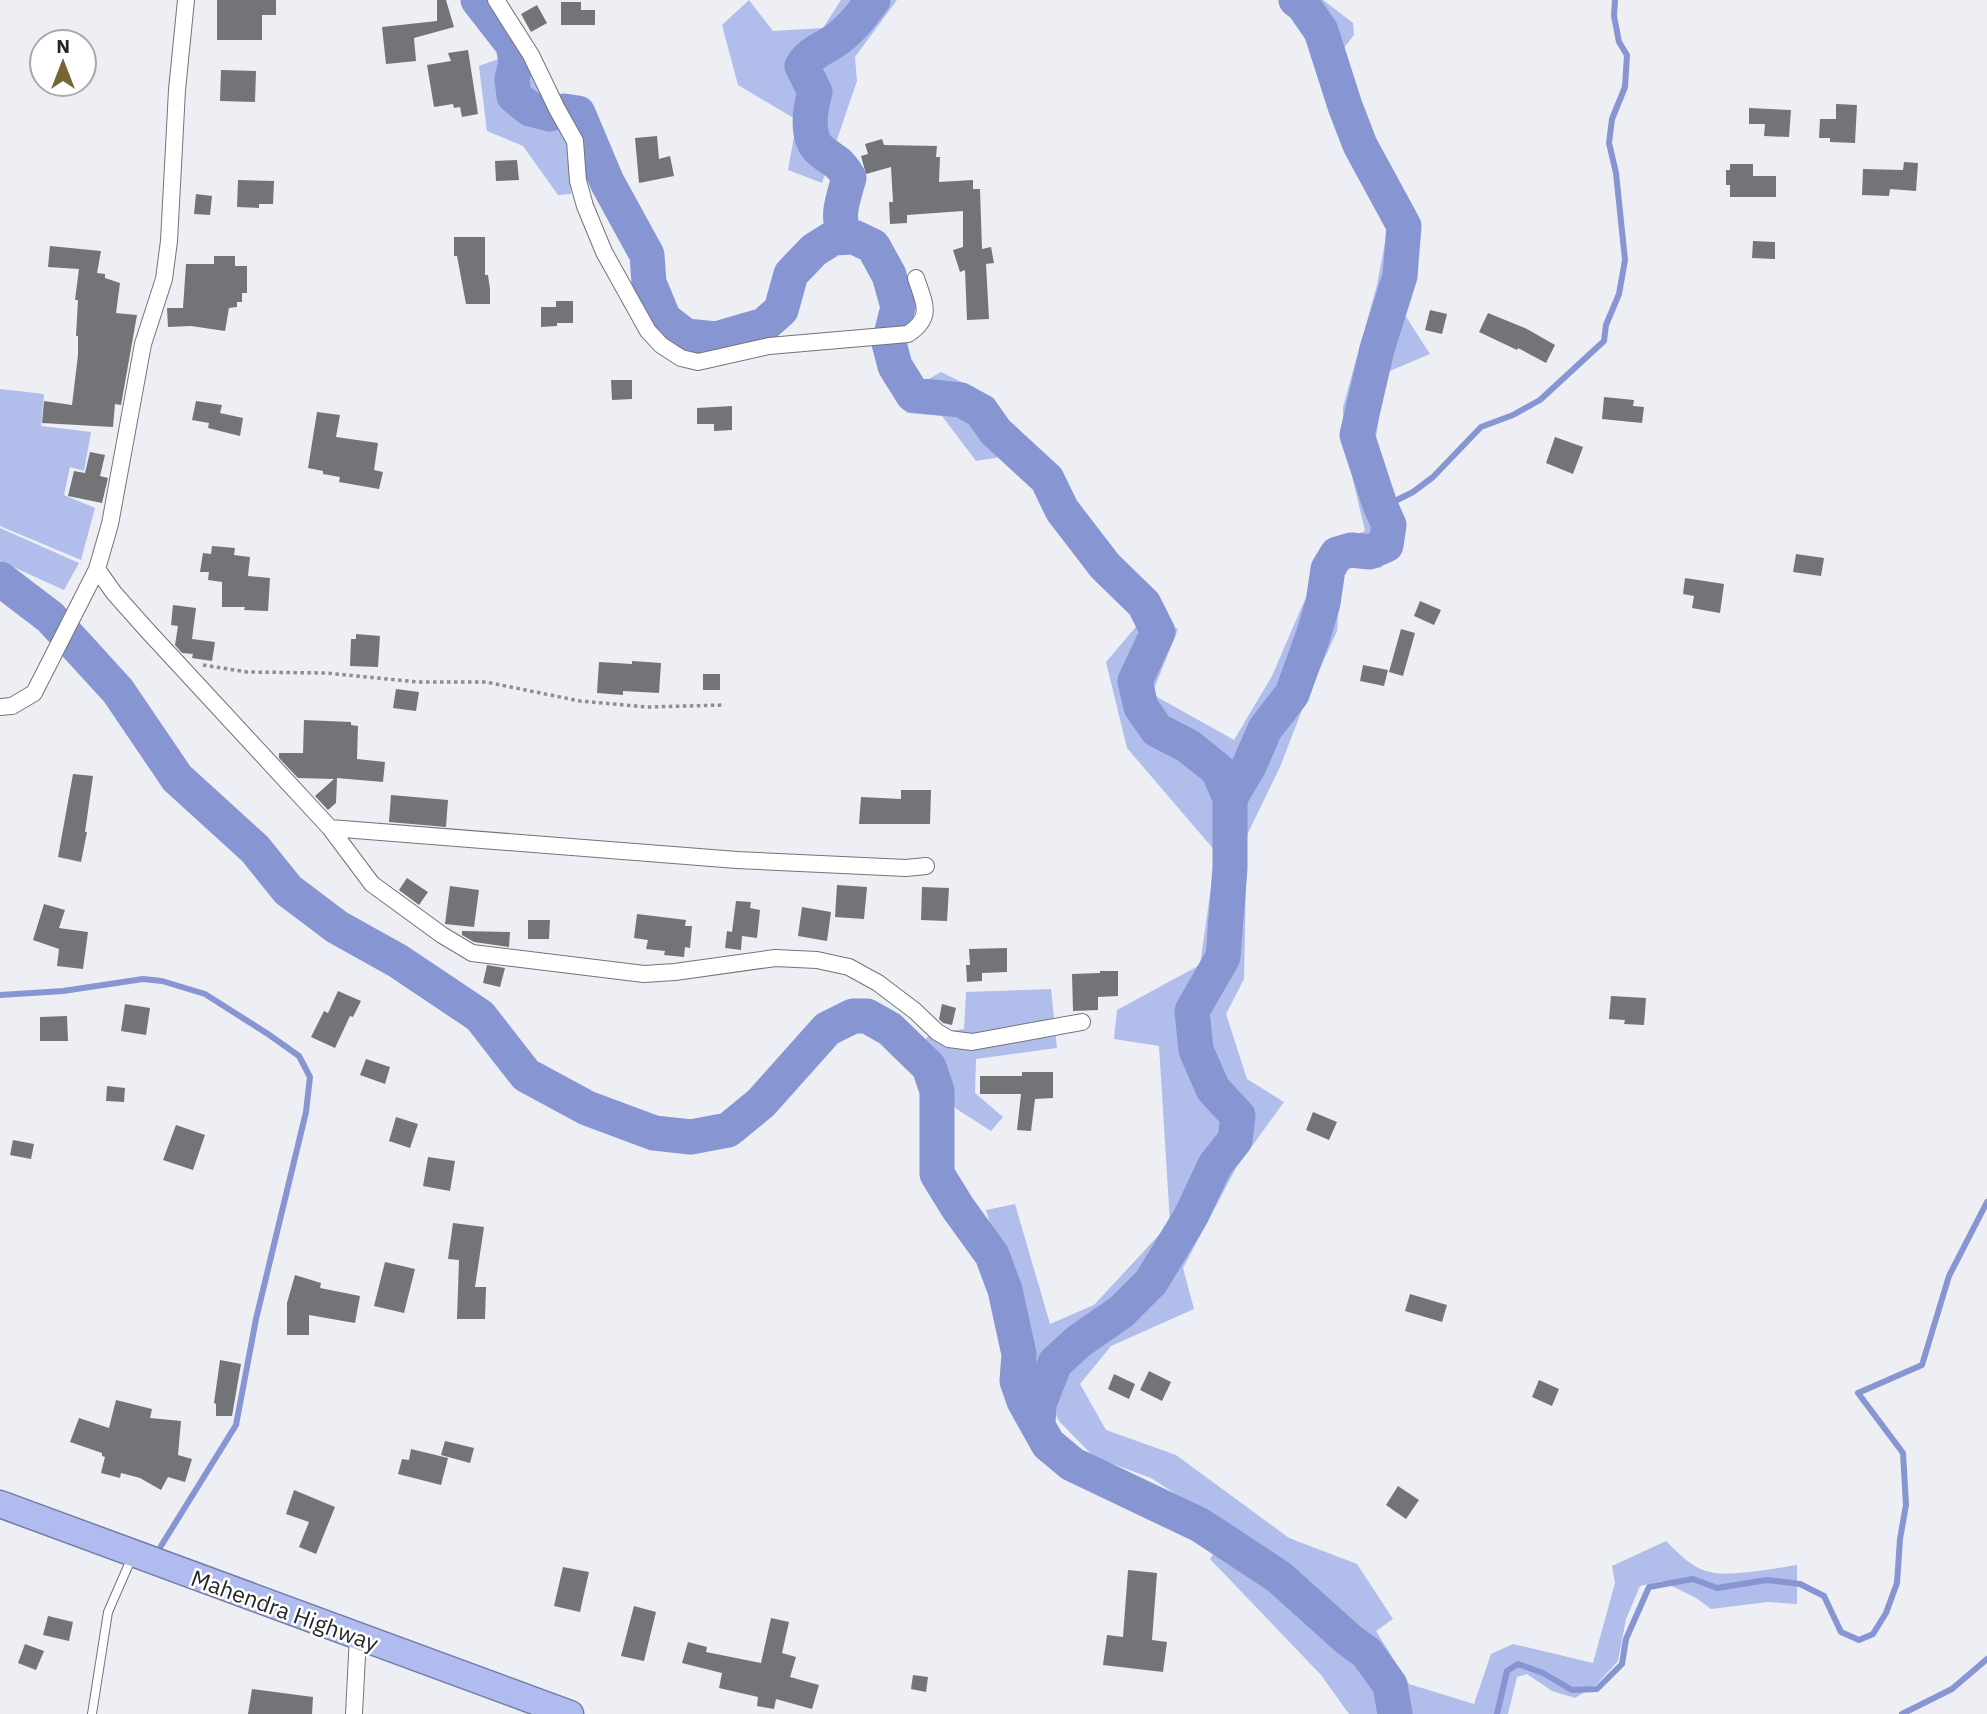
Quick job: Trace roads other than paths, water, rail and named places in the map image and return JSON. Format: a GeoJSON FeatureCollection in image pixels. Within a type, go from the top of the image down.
{"type":"FeatureCollection","features":[{"type":"Feature","properties":{"kind":"highway","name":"Mahendra Highway"},"geometry":{"type":"LineString","coordinates":[[0,1503],[570,1714]]}},
{"type":"Feature","properties":{"kind":"street"},"geometry":{"type":"LineString","coordinates":[[0,707],[12,706],[33,694],[97,570],[110,524],[143,344],[164,279],[186,0]]}},
{"type":"Feature","properties":{"kind":"street"},"geometry":{"type":"LineString","coordinates":[[496,0],[531,55],[575,141],[578,181],[604,252],[648,331],[681,358],[698,362],[726,358],[769,346],[904,335],[921,326],[927,311],[916,278]]}},
{"type":"Feature","properties":{"kind":"street"},"geometry":{"type":"LineString","coordinates":[[97,570],[114,593],[268,764],[330,828],[372,884],[442,935],[472,953],[644,974],[775,958],[817,960],[849,967],[878,983],[949,1039],[972,1042],[1082,1023]]}},
{"type":"Feature","properties":{"kind":"street"},"geometry":{"type":"LineString","coordinates":[[330,828],[737,860],[906,868],[926,866]]}},
{"type":"Feature","properties":{"kind":"street"},"geometry":{"type":"LineString","coordinates":[[354,1714],[358,1636]]}},
{"type":"Feature","properties":{"kind":"lane"},"geometry":{"type":"LineString","coordinates":[[92,1714],[108,1612],[133,1554]]}},
{"type":"Feature","properties":{"kind":"waterway"},"geometry":{"type":"LineString","coordinates":[[478,0],[513,45],[516,62],[512,79],[514,96],[530,109],[550,114]]}},
{"type":"Feature","properties":{"kind":"waterway"},"geometry":{"type":"LineString","coordinates":[[846,237],[841,216],[849,178],[839,165],[821,151],[813,139],[810,115],[815,92],[802,66],[812,55],[844,33],[873,0]]}},
{"type":"Feature","properties":{"kind":"waterway"},"geometry":{"type":"LineString","coordinates":[[1230,798],[1249,766],[1265,729],[1292,694],[1323,603],[1328,569],[1337,554],[1351,550],[1370,552],[1386,545],[1389,525],[1357,435],[1377,349],[1400,276],[1404,226],[1360,145],[1321,31],[1303,5],[1296,0]]}},
{"type":"Feature","properties":{"kind":"waterway"},"geometry":{"type":"LineString","coordinates":[[1384,514],[1395,501],[1433,477],[1481,427],[1513,415],[1540,400],[1604,341],[1606,325],[1619,294],[1625,260],[1616,173],[1609,143],[1612,119],[1625,87],[1627,55],[1619,42],[1614,16],[1615,0]]}},
{"type":"Feature","properties":{"kind":"waterway"},"geometry":{"type":"LineString","coordinates":[[564,111],[578,113],[607,182],[647,255],[649,283],[664,319],[686,336],[716,339],[764,325],[781,310],[791,274],[814,250],[833,238],[854,237],[873,246],[889,275],[898,307],[889,343],[895,366],[913,395],[961,400],[981,411],[996,432],[1047,479],[1062,510],[1105,566],[1144,604],[1158,632],[1135,681],[1141,707],[1157,730],[1188,746],[1218,770],[1230,798],[1230,868],[1223,957],[1192,1011],[1196,1050],[1213,1089],[1238,1116],[1235,1140],[1215,1165],[1191,1216],[1151,1282],[1121,1312],[1079,1341],[1055,1363],[1039,1404],[1038,1422]]}},
{"type":"Feature","properties":{"kind":"waterway"},"geometry":{"type":"LineString","coordinates":[[0,579],[50,617],[76,645],[118,691],[177,778],[255,849],[288,890],[337,927],[398,961],[480,1016],[526,1075],[587,1108],[654,1133],[691,1137],[728,1130],[761,1103],[827,1029],[853,1016],[867,1016],[890,1029],[929,1067],[937,1091],[937,1174],[992,1255],[1005,1290],[1019,1354],[1017,1381],[1024,1401],[1048,1444],[1072,1464],[1200,1525],[1279,1577],[1367,1653],[1390,1685],[1395,1714]]}},
{"type":"Feature","properties":{"kind":"waterway"},"geometry":{"type":"LineString","coordinates":[[0,995],[63,991],[143,979],[162,981],[205,994],[268,1034],[299,1056],[310,1077],[306,1112],[256,1319],[236,1425],[161,1546]]}},
{"type":"Feature","properties":{"kind":"waterway"},"geometry":{"type":"LineString","coordinates":[[1497,1714],[1507,1671],[1518,1664],[1543,1673],[1572,1690],[1597,1689],[1622,1664],[1626,1639],[1649,1587],[1693,1579],[1717,1588],[1767,1580],[1800,1584],[1824,1596],[1841,1632],[1859,1640],[1873,1634],[1886,1613],[1897,1583],[1906,1505],[1903,1453],[1858,1393],[1922,1365],[1949,1276],[1987,1202]]}},
{"type":"Feature","properties":{"kind":"waterway"},"geometry":{"type":"LineString","coordinates":[[1902,1714],[1952,1689],[1987,1659]]}}]}
